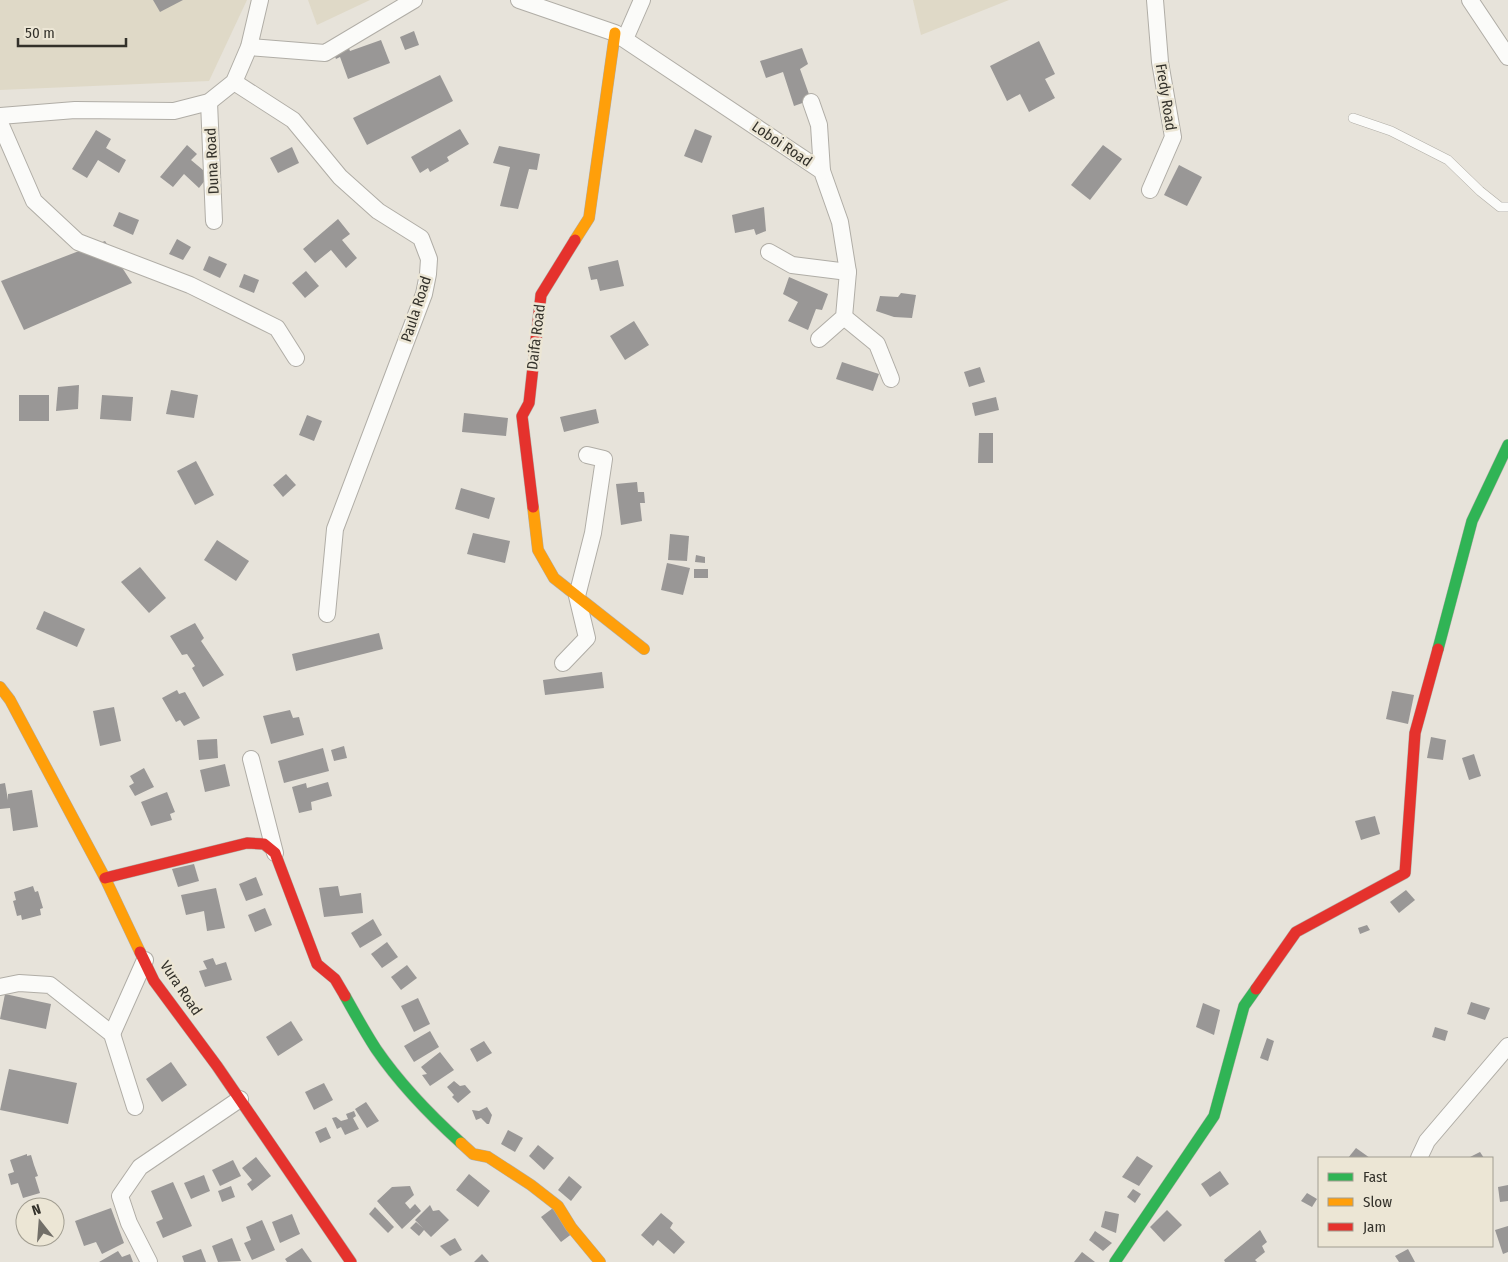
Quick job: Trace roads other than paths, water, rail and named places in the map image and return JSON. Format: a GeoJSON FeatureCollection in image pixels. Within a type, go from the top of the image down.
{"type":"FeatureCollection","features":[{"type":"Feature","properties":{"kind":"street"},"geometry":{"type":"LineString","coordinates":[[0,116],[75,110],[174,111],[208,102],[234,82],[249,47],[260,0]]}},
{"type":"Feature","properties":{"kind":"street"},"geometry":{"type":"LineString","coordinates":[[249,47],[325,53],[414,0]]}},
{"type":"Feature","properties":{"kind":"street"},"geometry":{"type":"LineString","coordinates":[[519,0],[620,36],[642,0]]}},
{"type":"Feature","properties":{"kind":"street","name":"Fredy Road"},"geometry":{"type":"LineString","coordinates":[[1150,190],[1173,137],[1160,62],[1155,0]]}},
{"type":"Feature","properties":{"kind":"street"},"geometry":{"type":"LineString","coordinates":[[1470,0],[1508,57]]}},
{"type":"Feature","properties":{"kind":"street","name":"Loboi Road"},"geometry":{"type":"LineString","coordinates":[[620,36],[822,171],[840,222],[848,272],[844,317]]}},
{"type":"Feature","properties":{"kind":"street","name":"Daifa Road"},"geometry":{"type":"LineString","coordinates":[[620,36],[589,218],[541,295],[529,403],[522,416],[538,550],[554,578],[644,649]]}},
{"type":"Feature","properties":{"kind":"street","name":"Paula Road"},"geometry":{"type":"LineString","coordinates":[[234,82],[293,120],[340,177],[378,211],[420,238],[428,259],[428,274],[424,294],[335,529],[326,614]]}},
{"type":"Feature","properties":{"kind":"street","name":"Duna Road"},"geometry":{"type":"LineString","coordinates":[[208,102],[214,221]]}},
{"type":"Feature","properties":{"kind":"street"},"geometry":{"type":"LineString","coordinates":[[811,102],[819,125],[822,171]]}},
{"type":"Feature","properties":{"kind":"street"},"geometry":{"type":"LineString","coordinates":[[0,123],[34,201],[78,242],[190,285],[277,328],[296,358]]}},
{"type":"Feature","properties":{"kind":"street"},"geometry":{"type":"LineString","coordinates":[[769,252],[792,265],[848,272]]}},
{"type":"Feature","properties":{"kind":"street"},"geometry":{"type":"LineString","coordinates":[[819,339],[844,317],[877,344],[891,379]]}},
{"type":"Feature","properties":{"kind":"street"},"geometry":{"type":"LineString","coordinates":[[1115,1262],[1214,1116],[1244,1006],[1296,932],[1405,873],[1415,733],[1472,520],[1508,445]]}},
{"type":"Feature","properties":{"kind":"street"},"geometry":{"type":"LineString","coordinates":[[563,662],[587,638],[577,596],[594,533],[604,460],[587,455]]}},
{"type":"Feature","properties":{"kind":"street","name":"Vura Road"},"geometry":{"type":"LineString","coordinates":[[0,687],[10,700],[106,878],[154,981],[240,1099],[352,1262]]}},
{"type":"Feature","properties":{"kind":"street"},"geometry":{"type":"LineString","coordinates":[[251,759],[275,853],[317,964],[334,979],[376,1049],[397,1077],[436,1121],[473,1154],[488,1157],[531,1185],[558,1206],[571,1227],[600,1262]]}},
{"type":"Feature","properties":{"kind":"street"},"geometry":{"type":"LineString","coordinates":[[106,878],[247,843],[264,844],[275,853]]}},
{"type":"Feature","properties":{"kind":"street"},"geometry":{"type":"LineString","coordinates":[[112,1034],[145,960]]}},
{"type":"Feature","properties":{"kind":"street"},"geometry":{"type":"LineString","coordinates":[[0,987],[19,983],[50,984],[112,1034],[135,1108]]}},
{"type":"Feature","properties":{"kind":"street"},"geometry":{"type":"LineString","coordinates":[[1420,1157],[1427,1142],[1508,1046]]}},
{"type":"Feature","properties":{"kind":"street"},"geometry":{"type":"LineString","coordinates":[[149,1262],[129,1223],[120,1196],[140,1166],[240,1099]]}},
{"type":"Feature","properties":{"kind":"lane"},"geometry":{"type":"LineString","coordinates":[[1353,118],[1391,131],[1448,160],[1480,191],[1500,207],[1508,207]]}}]}
